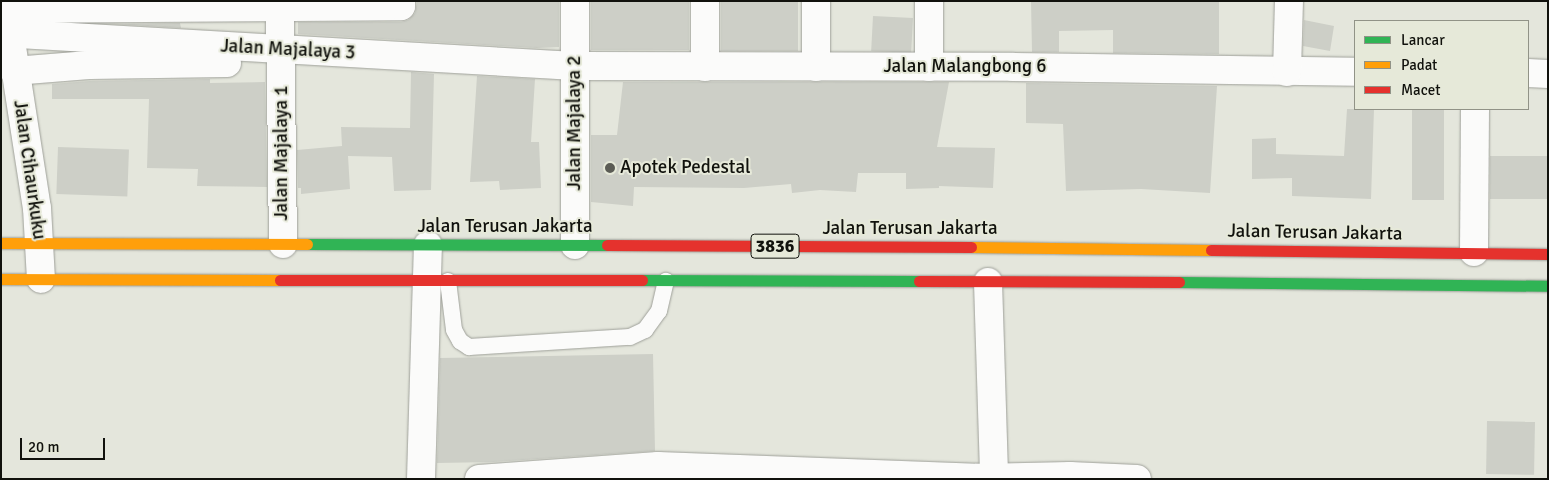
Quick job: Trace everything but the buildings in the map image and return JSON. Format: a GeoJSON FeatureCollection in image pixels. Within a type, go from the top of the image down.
{"type":"FeatureCollection","features":[{"type":"Feature","properties":{"kind":"main road","name":"Jalan Terusan Jakarta"},"geometry":{"type":"LineString","coordinates":[[1,243],[574,245],[1548,254]]}},
{"type":"Feature","properties":{"kind":"main road"},"geometry":{"type":"LineString","coordinates":[[1324,274],[1325,251]]}},
{"type":"Feature","properties":{"kind":"main road","name":"3836"},"geometry":{"type":"LineString","coordinates":[[1,279],[988,282],[1324,274],[1548,286]]}},
{"type":"Feature","properties":{"kind":"street","name":"Jalan Cihaurkuku"},"geometry":{"type":"LineString","coordinates":[[5,1],[14,71],[37,208],[41,280]]}},
{"type":"Feature","properties":{"kind":"street"},"geometry":{"type":"LineString","coordinates":[[78,1],[89,65]]}},
{"type":"Feature","properties":{"kind":"street"},"geometry":{"type":"LineString","coordinates":[[196,1],[206,63]]}},
{"type":"Feature","properties":{"kind":"street","name":"Jalan Majalaya 1"},"geometry":{"type":"LineString","coordinates":[[280,1],[283,244]]}},
{"type":"Feature","properties":{"kind":"street"},"geometry":{"type":"LineString","coordinates":[[1,9],[401,6],[400,1]]}},
{"type":"Feature","properties":{"kind":"street","name":"Jalan Majalaya 2"},"geometry":{"type":"LineString","coordinates":[[574,245],[575,1]]}},
{"type":"Feature","properties":{"kind":"street"},"geometry":{"type":"LineString","coordinates":[[705,67],[706,1]]}},
{"type":"Feature","properties":{"kind":"street"},"geometry":{"type":"LineString","coordinates":[[816,1],[816,67]]}},
{"type":"Feature","properties":{"kind":"street"},"geometry":{"type":"LineString","coordinates":[[929,1],[929,67]]}},
{"type":"Feature","properties":{"kind":"street"},"geometry":{"type":"LineString","coordinates":[[1287,72],[1289,1]]}},
{"type":"Feature","properties":{"kind":"street","name":"Jalan Majalaya 3"},"geometry":{"type":"LineString","coordinates":[[1,33],[575,66]]}},
{"type":"Feature","properties":{"kind":"street","name":"Jalan Majalaya 3"},"geometry":{"type":"LineString","coordinates":[[1,40],[281,62]]}},
{"type":"Feature","properties":{"kind":"street","name":"Jalan Majalaya 3"},"geometry":{"type":"LineString","coordinates":[[14,71],[89,65],[281,62]]}},
{"type":"Feature","properties":{"kind":"street","name":"Jalan Malangbong 6"},"geometry":{"type":"LineString","coordinates":[[575,66],[929,67],[1354,72]]}},
{"type":"Feature","properties":{"kind":"street"},"geometry":{"type":"LineString","coordinates":[[1529,73],[1548,74]]}},
{"type":"Feature","properties":{"kind":"street"},"geometry":{"type":"LineString","coordinates":[[1474,110],[1474,252]]}},
{"type":"Feature","properties":{"kind":"street"},"geometry":{"type":"LineString","coordinates":[[421,479],[438,281],[428,245]]}},
{"type":"Feature","properties":{"kind":"street"},"geometry":{"type":"LineString","coordinates":[[985,478],[988,282]]}},
{"type":"Feature","properties":{"kind":"street"},"geometry":{"type":"LineString","coordinates":[[479,479],[588,475],[658,466],[792,474],[1137,479]]}},
{"type":"Feature","properties":{"kind":"lane"},"geometry":{"type":"LineString","coordinates":[[438,281],[454,330],[460,341],[469,347],[630,337],[645,330],[659,311],[666,281]]}},
{"type":"Feature","properties":{"kind":"traffic: fast"},"geometry":{"type":"LineString","coordinates":[[307,244],[607,245]]}},
{"type":"Feature","properties":{"kind":"traffic: fast"},"geometry":{"type":"LineString","coordinates":[[642,280],[919,281]]}},
{"type":"Feature","properties":{"kind":"traffic: fast"},"geometry":{"type":"LineString","coordinates":[[1179,282],[1548,286]]}},
{"type":"Feature","properties":{"kind":"traffic: slow"},"geometry":{"type":"LineString","coordinates":[[1,243],[307,244]]}},
{"type":"Feature","properties":{"kind":"traffic: slow"},"geometry":{"type":"LineString","coordinates":[[971,247],[1211,250]]}},
{"type":"Feature","properties":{"kind":"traffic: slow"},"geometry":{"type":"LineString","coordinates":[[1,279],[280,280]]}},
{"type":"Feature","properties":{"kind":"traffic: jam"},"geometry":{"type":"LineString","coordinates":[[607,245],[971,247]]}},
{"type":"Feature","properties":{"kind":"traffic: jam"},"geometry":{"type":"LineString","coordinates":[[1211,250],[1548,254]]}},
{"type":"Feature","properties":{"kind":"traffic: jam"},"geometry":{"type":"LineString","coordinates":[[280,280],[642,280]]}},
{"type":"Feature","properties":{"kind":"traffic: jam"},"geometry":{"type":"LineString","coordinates":[[919,281],[1179,282]]}},
{"type":"Feature","properties":{"kind":"place","name":"Apotek Pedestal"},"geometry":{"type":"Point","coordinates":[610,168]}}]}
